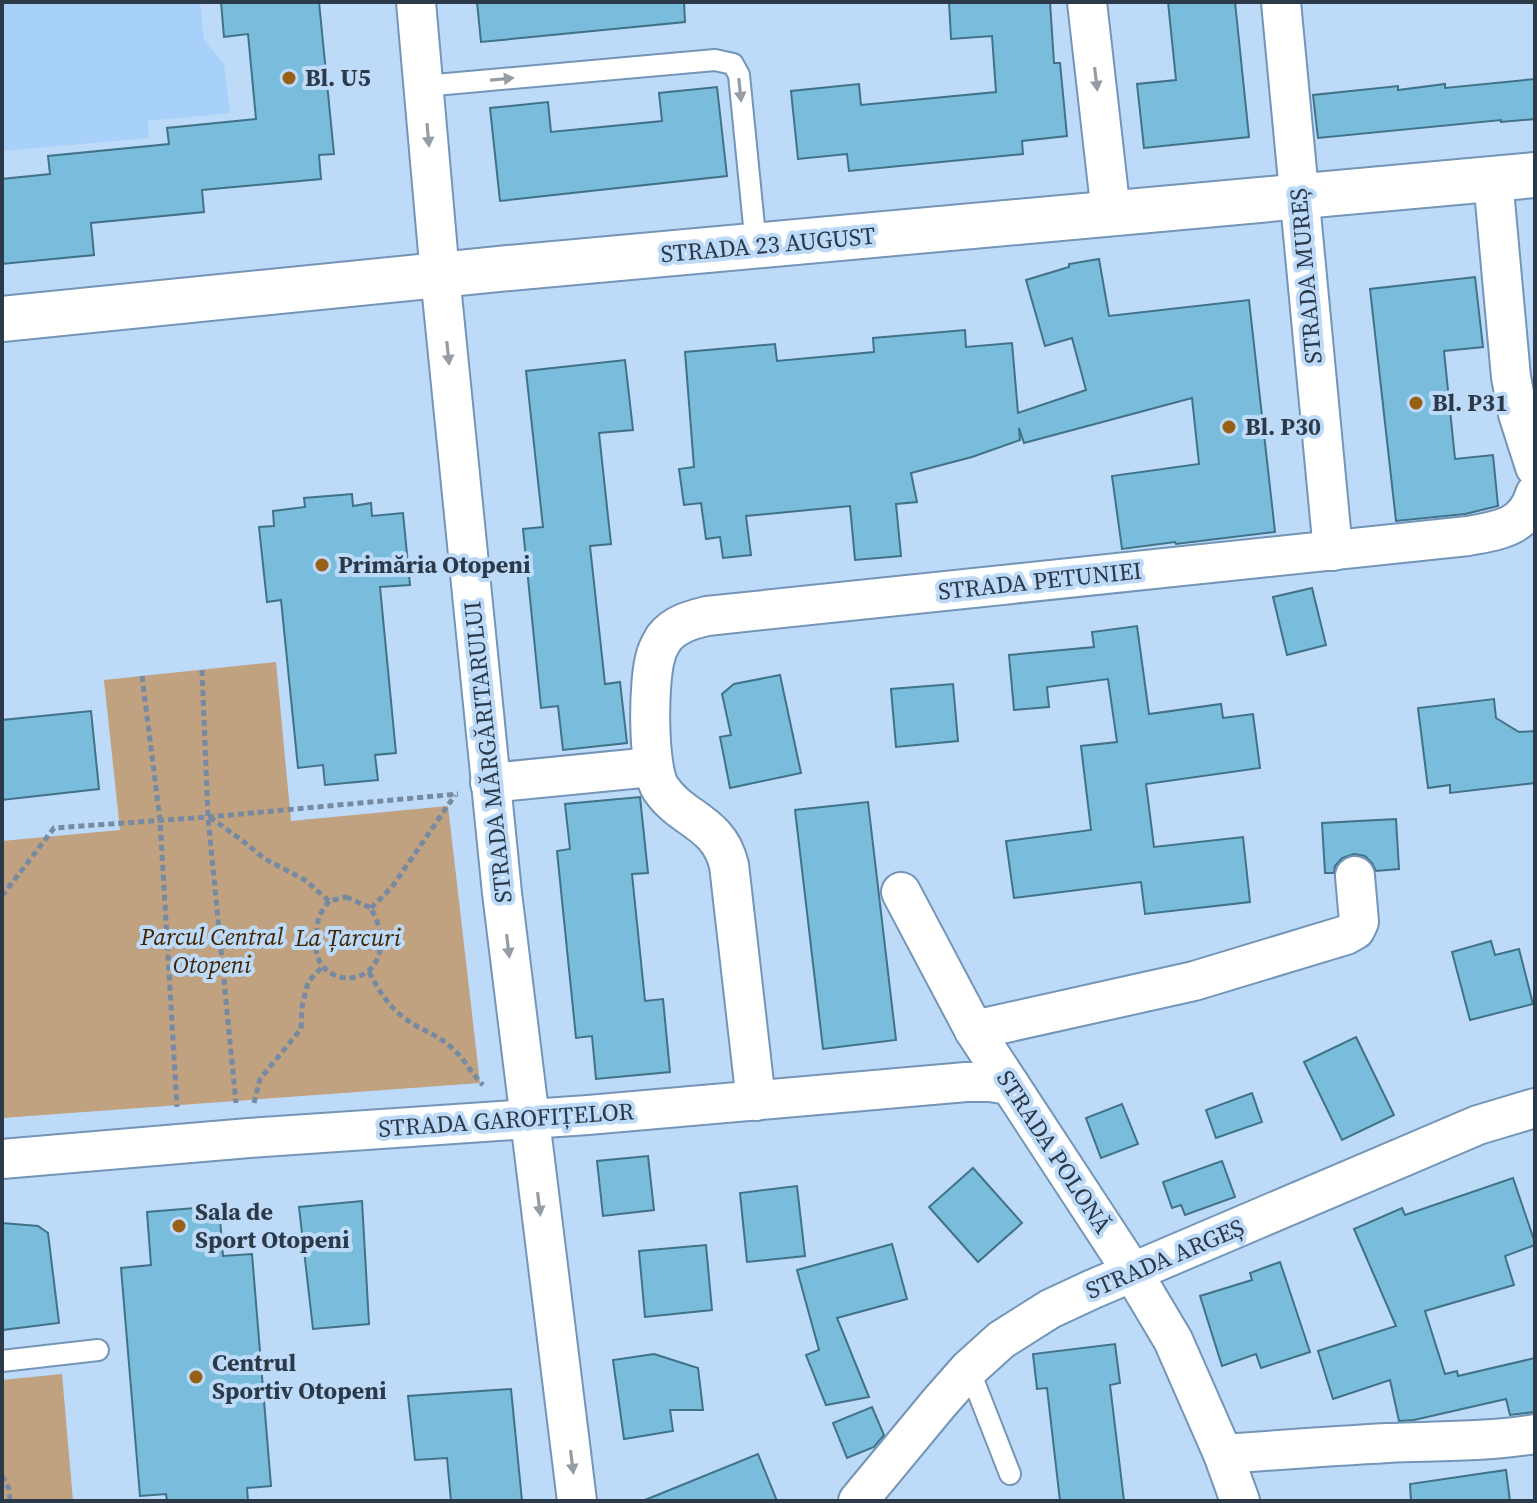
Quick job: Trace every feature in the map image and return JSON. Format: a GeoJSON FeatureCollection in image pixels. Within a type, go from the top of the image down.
{"type":"FeatureCollection","features":[{"type":"Feature","properties":{"kind":"main road","name":"STRADA 23 AUGUST"},"geometry":{"type":"LineString","coordinates":[[2,319],[440,275],[1514,177]]}},
{"type":"Feature","properties":{"kind":"street","name":"STRADA MĂRGĂRITARULUI"},"geometry":{"type":"LineString","coordinates":[[416,2],[479,789],[528,1120],[577,1501]]}},
{"type":"Feature","properties":{"kind":"street"},"geometry":{"type":"LineString","coordinates":[[1087,2],[1111,213]]}},
{"type":"Feature","properties":{"kind":"street","name":"STRADA MUREȘ"},"geometry":{"type":"LineString","coordinates":[[1281,2],[1333,551]]}},
{"type":"Feature","properties":{"kind":"street"},"geometry":{"type":"LineString","coordinates":[[1514,177],[1511,377],[1518,414],[1535,467]]}},
{"type":"Feature","properties":{"kind":"street","name":"STRADA PETUNIEI"},"geometry":{"type":"LineString","coordinates":[[652,767],[651,714],[656,655],[664,638],[677,626],[690,620],[1468,536],[1500,530],[1519,520],[1531,508],[1535,494]]}},
{"type":"Feature","properties":{"kind":"street"},"geometry":{"type":"LineString","coordinates":[[479,789],[652,767],[659,786],[671,801],[712,832],[725,851],[729,865],[756,1101]]}},
{"type":"Feature","properties":{"kind":"street"},"geometry":{"type":"LineString","coordinates":[[974,1030],[1194,981],[1346,935],[1355,930],[1359,922],[1355,876]]}},
{"type":"Feature","properties":{"kind":"street","name":"STRADA POLONĂ"},"geometry":{"type":"LineString","coordinates":[[901,892],[974,1030],[1133,1273],[1173,1340],[1240,1501]]}},
{"type":"Feature","properties":{"kind":"street","name":"STRADA GAROFIȚELOR"},"geometry":{"type":"LineString","coordinates":[[2,1159],[181,1144],[248,1132],[528,1120],[966,1082],[1010,1085]]}},
{"type":"Feature","properties":{"kind":"street","name":"STRADA ARGEȘ"},"geometry":{"type":"LineString","coordinates":[[858,1501],[969,1369],[1001,1340],[1050,1309],[1478,1125],[1535,1108]]}},
{"type":"Feature","properties":{"kind":"street"},"geometry":{"type":"LineString","coordinates":[[1223,1454],[1535,1434]]}},
{"type":"Feature","properties":{"kind":"lane"},"geometry":{"type":"LineString","coordinates":[[424,86],[715,60],[733,64],[739,75],[756,246]]}},
{"type":"Feature","properties":{"kind":"lane"},"geometry":{"type":"LineString","coordinates":[[2,1361],[98,1350]]}},
{"type":"Feature","properties":{"kind":"lane"},"geometry":{"type":"LineString","coordinates":[[969,1369],[1010,1474]]}},
{"type":"Feature","properties":{"kind":"path"},"geometry":{"type":"LineString","coordinates":[[202,670],[208,817],[235,1101],[248,1132]]}},
{"type":"Feature","properties":{"kind":"path"},"geometry":{"type":"LineString","coordinates":[[142,676],[160,820],[181,1144]]}},
{"type":"Feature","properties":{"kind":"path"},"geometry":{"type":"LineString","coordinates":[[2,896],[54,828],[208,817],[479,789]]}},
{"type":"Feature","properties":{"kind":"path"},"geometry":{"type":"LineString","coordinates":[[371,908],[479,789]]}},
{"type":"Feature","properties":{"kind":"path"},"geometry":{"type":"LineString","coordinates":[[208,817],[265,859],[305,880],[329,901]]}},
{"type":"Feature","properties":{"kind":"path"},"geometry":{"type":"LineString","coordinates":[[346,897],[371,908],[379,927],[381,943],[377,959],[369,972],[344,978],[332,974],[317,957],[315,943],[319,918],[329,901],[346,897]]}},
{"type":"Feature","properties":{"kind":"path"},"geometry":{"type":"LineString","coordinates":[[248,1132],[260,1079],[301,1029],[308,982],[323,966]]}},
{"type":"Feature","properties":{"kind":"path"},"geometry":{"type":"LineString","coordinates":[[369,972],[380,995],[395,1012],[435,1034],[453,1048],[480,1083],[528,1120]]}},
{"type":"Feature","properties":{"kind":"path"},"geometry":{"type":"LineString","coordinates":[[2,1476],[9,1489],[10,1501]]}},
{"type":"Feature","properties":{"kind":"shaded area"},"geometry":{"type":"Polygon","coordinates":[[[2,2],[200,2],[204,40],[224,64],[230,113],[148,121],[149,138],[2,151],[2,2]]]}},
{"type":"Feature","properties":{"kind":"green space","name":"Parcul Central Otopeni"},"geometry":{"type":"Polygon","coordinates":[[[276,662],[291,821],[448,806],[480,1083],[2,1118],[2,841],[120,830],[104,680],[276,662]]]}},
{"type":"Feature","properties":{"kind":"green space"},"geometry":{"type":"Polygon","coordinates":[[[62,1374],[73,1501],[2,1501],[2,1380],[62,1374]]]}},
{"type":"Feature","properties":{"kind":"building","name":"Bl. U5"},"geometry":{"type":"Polygon","coordinates":[[[221,2],[319,2],[334,154],[319,155],[321,179],[202,190],[204,212],[91,223],[94,255],[2,264],[2,179],[50,174],[48,156],[169,144],[167,128],[256,119],[248,34],[224,37],[221,2]]]}},
{"type":"Feature","properties":{"kind":"building"},"geometry":{"type":"Polygon","coordinates":[[[477,2],[684,2],[685,22],[481,42],[477,2]]]}},
{"type":"Feature","properties":{"kind":"building"},"geometry":{"type":"Polygon","coordinates":[[[949,2],[1050,2],[1054,63],[1060,63],[1067,136],[1022,141],[1023,154],[849,171],[847,154],[798,159],[791,91],[859,84],[861,105],[996,92],[992,36],[951,39],[949,2]]]}},
{"type":"Feature","properties":{"kind":"building"},"geometry":{"type":"Polygon","coordinates":[[[1168,2],[1235,2],[1249,137],[1144,148],[1137,84],[1176,80],[1168,2]]]}},
{"type":"Feature","properties":{"kind":"building"},"geometry":{"type":"Polygon","coordinates":[[[1535,79],[1535,119],[1318,138],[1313,95],[1398,86],[1398,90],[1445,84],[1445,88],[1535,79]]]}},
{"type":"Feature","properties":{"kind":"building"},"geometry":{"type":"Polygon","coordinates":[[[717,87],[727,176],[500,201],[490,108],[548,102],[551,132],[662,121],[659,93],[717,87]]]}},
{"type":"Feature","properties":{"kind":"building"},"geometry":{"type":"Polygon","coordinates":[[[1099,259],[1109,316],[1249,300],[1275,532],[1122,549],[1112,476],[1199,464],[1192,398],[1024,443],[1019,428],[1020,440],[911,473],[917,502],[896,504],[901,556],[855,560],[850,506],[746,516],[751,555],[723,558],[720,537],[706,539],[701,503],[684,505],[679,469],[694,467],[685,352],[775,344],[777,361],[874,352],[873,338],[965,330],[966,347],[1012,343],[1018,413],[1086,390],[1072,338],[1045,346],[1026,280],[1069,267],[1069,264],[1099,259]]]}},
{"type":"Feature","properties":{"kind":"building","name":"Bl. P31"},"geometry":{"type":"Polygon","coordinates":[[[1475,277],[1483,347],[1444,351],[1455,459],[1493,455],[1498,506],[1465,514],[1396,521],[1370,289],[1475,277]]]}},
{"type":"Feature","properties":{"kind":"building"},"geometry":{"type":"Polygon","coordinates":[[[625,360],[633,430],[599,433],[611,544],[590,546],[605,684],[620,682],[627,743],[563,750],[558,706],[541,708],[523,529],[543,527],[526,371],[625,360]]]}},
{"type":"Feature","properties":{"kind":"building"},"geometry":{"type":"Polygon","coordinates":[[[352,494],[353,506],[371,503],[372,516],[403,513],[410,585],[380,587],[396,753],[375,755],[378,780],[325,785],[323,765],[298,768],[281,600],[267,602],[259,527],[274,526],[273,511],[305,507],[304,498],[352,494]]]}},
{"type":"Feature","properties":{"kind":"building"},"geometry":{"type":"Polygon","coordinates":[[[1312,588],[1326,645],[1287,655],[1273,597],[1312,588]]]}},
{"type":"Feature","properties":{"kind":"building"},"geometry":{"type":"Polygon","coordinates":[[[1137,626],[1149,714],[1221,704],[1223,718],[1253,714],[1260,768],[1146,784],[1154,847],[1243,837],[1250,902],[1145,914],[1141,882],[1014,898],[1006,841],[1091,830],[1081,746],[1117,742],[1108,679],[1047,687],[1049,707],[1014,710],[1009,655],[1094,647],[1092,632],[1137,626]]]}},
{"type":"Feature","properties":{"kind":"building"},"geometry":{"type":"Polygon","coordinates":[[[780,675],[801,773],[730,788],[720,737],[731,735],[722,694],[734,684],[780,675]]]}},
{"type":"Feature","properties":{"kind":"building"},"geometry":{"type":"Polygon","coordinates":[[[953,684],[958,741],[896,747],[891,689],[953,684]]]}},
{"type":"Feature","properties":{"kind":"building"},"geometry":{"type":"Polygon","coordinates":[[[1494,699],[1496,718],[1519,732],[1535,731],[1535,783],[1450,793],[1450,785],[1428,788],[1418,708],[1494,699]]]}},
{"type":"Feature","properties":{"kind":"building"},"geometry":{"type":"Polygon","coordinates":[[[91,711],[99,789],[2,800],[2,720],[91,711]]]}},
{"type":"Feature","properties":{"kind":"building"},"geometry":{"type":"Polygon","coordinates":[[[640,797],[648,873],[632,874],[645,1001],[663,999],[670,1072],[596,1079],[592,1036],[576,1038],[557,851],[570,849],[565,804],[640,797]]]}},
{"type":"Feature","properties":{"kind":"building"},"geometry":{"type":"Polygon","coordinates":[[[868,802],[896,1040],[823,1049],[795,810],[868,802]]]}},
{"type":"Feature","properties":{"kind":"building"},"geometry":{"type":"Polygon","coordinates":[[[1396,819],[1399,869],[1376,871],[1365,856],[1354,854],[1342,858],[1335,866],[1334,873],[1325,873],[1322,823],[1396,819]]]}},
{"type":"Feature","properties":{"kind":"building"},"geometry":{"type":"Polygon","coordinates":[[[1491,941],[1495,955],[1519,949],[1533,1004],[1470,1020],[1452,952],[1491,941]]]}},
{"type":"Feature","properties":{"kind":"building"},"geometry":{"type":"Polygon","coordinates":[[[1356,1037],[1394,1115],[1342,1140],[1304,1062],[1356,1037]]]}},
{"type":"Feature","properties":{"kind":"building"},"geometry":{"type":"Polygon","coordinates":[[[1252,1093],[1262,1122],[1216,1138],[1206,1110],[1252,1093]]]}},
{"type":"Feature","properties":{"kind":"building"},"geometry":{"type":"Polygon","coordinates":[[[1122,1104],[1138,1144],[1101,1158],[1086,1118],[1122,1104]]]}},
{"type":"Feature","properties":{"kind":"building"},"geometry":{"type":"Polygon","coordinates":[[[648,1156],[654,1210],[603,1216],[597,1161],[648,1156]]]}},
{"type":"Feature","properties":{"kind":"building"},"geometry":{"type":"Polygon","coordinates":[[[1222,1161],[1235,1197],[1185,1215],[1181,1205],[1172,1208],[1163,1182],[1222,1161]]]}},
{"type":"Feature","properties":{"kind":"building"},"geometry":{"type":"Polygon","coordinates":[[[973,1168],[1022,1223],[978,1262],[929,1207],[973,1168]]]}},
{"type":"Feature","properties":{"kind":"building"},"geometry":{"type":"Polygon","coordinates":[[[1513,1178],[1535,1243],[1505,1256],[1514,1285],[1425,1311],[1445,1374],[1457,1371],[1458,1376],[1535,1358],[1535,1412],[1510,1415],[1506,1399],[1399,1421],[1390,1380],[1333,1399],[1318,1351],[1396,1326],[1354,1229],[1402,1208],[1405,1215],[1513,1178]]]}},
{"type":"Feature","properties":{"kind":"building"},"geometry":{"type":"Polygon","coordinates":[[[797,1186],[805,1256],[747,1262],[740,1193],[797,1186]]]}},
{"type":"Feature","properties":{"kind":"building"},"geometry":{"type":"Polygon","coordinates":[[[362,1201],[369,1324],[313,1329],[299,1207],[362,1201]]]}},
{"type":"Feature","properties":{"kind":"building","name":"Centrul Sportiv Otopeni"},"geometry":{"type":"Polygon","coordinates":[[[219,1206],[223,1256],[252,1254],[271,1486],[247,1488],[248,1501],[167,1501],[166,1494],[140,1496],[121,1268],[151,1265],[147,1212],[219,1206]]]}},
{"type":"Feature","properties":{"kind":"building"},"geometry":{"type":"Polygon","coordinates":[[[2,1223],[38,1226],[48,1233],[59,1323],[2,1330],[2,1223]]]}},
{"type":"Feature","properties":{"kind":"building"},"geometry":{"type":"Polygon","coordinates":[[[892,1244],[907,1299],[837,1318],[869,1397],[826,1405],[806,1355],[819,1350],[797,1270],[892,1244]]]}},
{"type":"Feature","properties":{"kind":"building"},"geometry":{"type":"Polygon","coordinates":[[[706,1245],[712,1310],[645,1317],[639,1251],[706,1245]]]}},
{"type":"Feature","properties":{"kind":"building"},"geometry":{"type":"Polygon","coordinates":[[[1280,1262],[1310,1352],[1261,1368],[1256,1354],[1222,1366],[1200,1296],[1252,1280],[1250,1273],[1280,1262]]]}},
{"type":"Feature","properties":{"kind":"building"},"geometry":{"type":"Polygon","coordinates":[[[1115,1344],[1120,1383],[1110,1385],[1124,1501],[1060,1501],[1047,1388],[1037,1389],[1033,1354],[1115,1344]]]}},
{"type":"Feature","properties":{"kind":"building"},"geometry":{"type":"Polygon","coordinates":[[[654,1354],[698,1368],[703,1410],[670,1410],[673,1431],[624,1439],[613,1360],[654,1354]]]}},
{"type":"Feature","properties":{"kind":"building"},"geometry":{"type":"Polygon","coordinates":[[[511,1389],[522,1501],[451,1501],[447,1458],[415,1460],[408,1396],[511,1389]]]}},
{"type":"Feature","properties":{"kind":"building"},"geometry":{"type":"Polygon","coordinates":[[[872,1407],[884,1435],[874,1447],[847,1458],[833,1423],[872,1407]]]}},
{"type":"Feature","properties":{"kind":"building"},"geometry":{"type":"Polygon","coordinates":[[[758,1454],[777,1501],[645,1501],[645,1500],[758,1454]]]}},
{"type":"Feature","properties":{"kind":"building"},"geometry":{"type":"Polygon","coordinates":[[[1506,1470],[1510,1501],[1411,1501],[1410,1484],[1506,1470]]]}},
{"type":"Feature","properties":{"kind":"place","name":"Bl. U5"},"geometry":{"type":"Point","coordinates":[289,78]}},
{"type":"Feature","properties":{"kind":"place","name":"Bl. P31"},"geometry":{"type":"Point","coordinates":[1416,403]}},
{"type":"Feature","properties":{"kind":"place","name":"Bl. P30"},"geometry":{"type":"Point","coordinates":[1229,427]}},
{"type":"Feature","properties":{"kind":"place","name":"Primăria Otopeni"},"geometry":{"type":"Point","coordinates":[322,565]}},
{"type":"Feature","properties":{"kind":"place","name":"Sala de Sport Otopeni"},"geometry":{"type":"Point","coordinates":[179,1226]}},
{"type":"Feature","properties":{"kind":"place","name":"Centrul Sportiv Otopeni"},"geometry":{"type":"Point","coordinates":[196,1377]}},
{"type":"Feature","properties":{"kind":"park label","name":"La Țarcuri"},"geometry":{"type":"Point","coordinates":[348,938]}}]}
